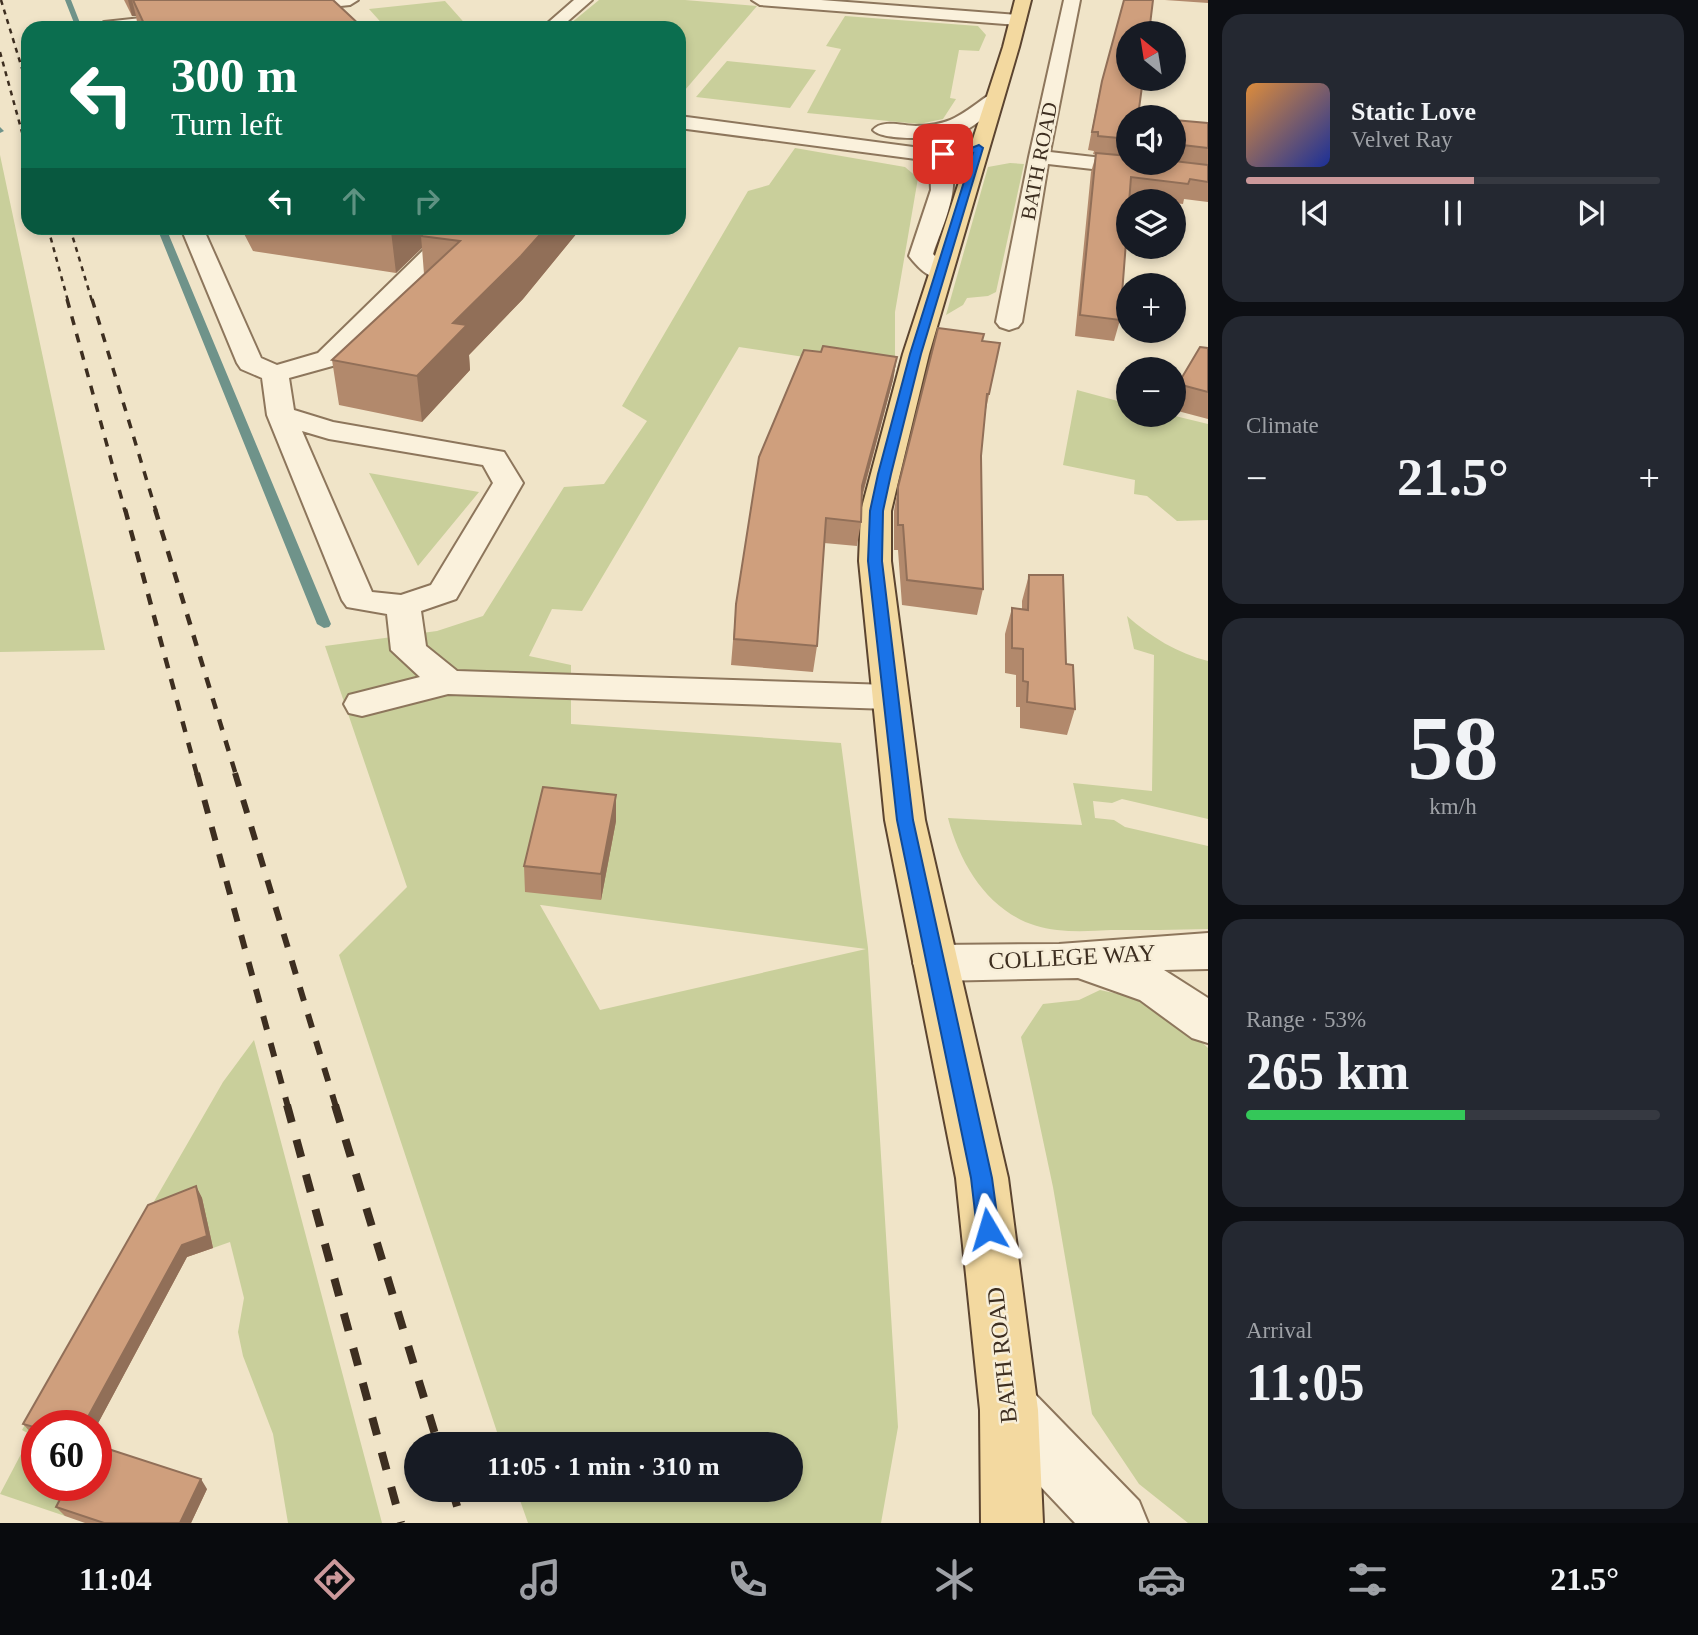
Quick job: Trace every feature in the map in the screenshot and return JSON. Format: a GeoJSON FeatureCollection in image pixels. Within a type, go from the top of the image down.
{"type":"FeatureCollection","features":[{"type":"Feature","properties":{"kind":"main road","name":"BATH ROAD"},"geometry":{"type":"LineString","coordinates":[[1012,1523],[1009,1410],[982,1178],[905,820],[875,561],[876,511],[916,354],[1023,0]]}},
{"type":"Feature","properties":{"kind":"street"},"geometry":{"type":"LineString","coordinates":[[264,10],[351,0]]}},
{"type":"Feature","properties":{"kind":"street"},"geometry":{"type":"LineString","coordinates":[[558,21],[584,0]]}},
{"type":"Feature","properties":{"kind":"street"},"geometry":{"type":"LineString","coordinates":[[760,0],[1018,20]]}},
{"type":"Feature","properties":{"kind":"street","name":"BATH ROAD"},"geometry":{"type":"LineString","coordinates":[[1009,322],[1039,157],[1072,0]]}},
{"type":"Feature","properties":{"kind":"street"},"geometry":{"type":"LineString","coordinates":[[329,1],[347,19]]}},
{"type":"Feature","properties":{"kind":"street"},"geometry":{"type":"LineString","coordinates":[[95,9],[101,21]]}},
{"type":"Feature","properties":{"kind":"street"},"geometry":{"type":"LineString","coordinates":[[164,21],[206,16]]}},
{"type":"Feature","properties":{"kind":"street"},"geometry":{"type":"LineString","coordinates":[[686,112],[916,132],[956,128],[993,101]]}},
{"type":"Feature","properties":{"kind":"street"},"geometry":{"type":"LineString","coordinates":[[758,118],[783,125],[979,146]]}},
{"type":"Feature","properties":{"kind":"street"},"geometry":{"type":"LineString","coordinates":[[686,120],[922,154],[965,153],[979,146]]}},
{"type":"Feature","properties":{"kind":"street"},"geometry":{"type":"LineString","coordinates":[[922,154],[940,163],[942,190],[922,257],[940,273]]}},
{"type":"Feature","properties":{"kind":"street"},"geometry":{"type":"LineString","coordinates":[[1039,157],[1208,176]]}},
{"type":"Feature","properties":{"kind":"street"},"geometry":{"type":"LineString","coordinates":[[195,235],[250,363],[275,374],[327,359],[451,235]]}},
{"type":"Feature","properties":{"kind":"street"},"geometry":{"type":"LineString","coordinates":[[275,374],[281,415],[359,600],[403,606],[444,592],[508,483],[494,458],[329,430],[281,415]]}},
{"type":"Feature","properties":{"kind":"street"},"geometry":{"type":"LineString","coordinates":[[403,606],[409,650],[449,682]]}},
{"type":"Feature","properties":{"kind":"street"},"geometry":{"type":"LineString","coordinates":[[362,704],[449,682],[889,697]]}},
{"type":"Feature","properties":{"kind":"street","name":"COLLEGE WAY"},"geometry":{"type":"LineString","coordinates":[[935,963],[1059,962],[1208,951]]}},
{"type":"Feature","properties":{"kind":"street"},"geometry":{"type":"LineString","coordinates":[[1059,962],[1130,973],[1163,988],[1208,1024]]}},
{"type":"Feature","properties":{"kind":"street"},"geometry":{"type":"LineString","coordinates":[[1009,1410],[1117,1523]]}},
{"type":"Feature","properties":{"kind":"green space"},"geometry":{"type":"Polygon","coordinates":[[[599,0],[685,0],[757,6],[686,89],[686,21],[574,21],[599,0]]]}},
{"type":"Feature","properties":{"kind":"green space"},"geometry":{"type":"Polygon","coordinates":[[[445,1],[463,21],[380,21],[369,9],[445,1]]]}},
{"type":"Feature","properties":{"kind":"green space"},"geometry":{"type":"Polygon","coordinates":[[[845,16],[978,26],[986,35],[979,51],[959,50],[950,98],[956,99],[943,119],[919,124],[807,113],[841,49],[826,46],[845,16]]]}},
{"type":"Feature","properties":{"kind":"green space"},"geometry":{"type":"Polygon","coordinates":[[[727,61],[816,70],[790,108],[696,97],[727,61]]]}},
{"type":"Feature","properties":{"kind":"green space"},"geometry":{"type":"Polygon","coordinates":[[[795,148],[905,167],[918,178],[895,312],[895,371],[739,347],[582,611],[552,609],[529,656],[571,665],[571,724],[841,743],[868,948],[898,1427],[881,1523],[528,1523],[521,1502],[803,1502],[803,1432],[497,1432],[339,955],[407,887],[325,646],[437,631],[483,616],[564,487],[604,484],[647,421],[622,406],[748,191],[769,185],[795,148]],[[540,905],[600,1010],[866,949],[540,905]]]}},
{"type":"Feature","properties":{"kind":"green space"},"geometry":{"type":"Polygon","coordinates":[[[0,155],[105,650],[0,652],[0,155]]]}},
{"type":"Feature","properties":{"kind":"green space"},"geometry":{"type":"Polygon","coordinates":[[[1010,163],[1024,164],[996,292],[988,296],[967,298],[963,305],[946,315],[988,167],[1010,163]]]}},
{"type":"Feature","properties":{"kind":"green space"},"geometry":{"type":"Polygon","coordinates":[[[1077,390],[1116,400],[1116,427],[1186,427],[1186,419],[1208,424],[1208,520],[1177,521],[1147,496],[1134,494],[1135,480],[1063,465],[1077,390]]]}},
{"type":"Feature","properties":{"kind":"green space"},"geometry":{"type":"Polygon","coordinates":[[[369,473],[479,492],[418,566],[369,473]]]}},
{"type":"Feature","properties":{"kind":"green space"},"geometry":{"type":"Polygon","coordinates":[[[1127,616],[1165,643],[1208,661],[1208,819],[1122,799],[1112,803],[1093,801],[1095,818],[1114,820],[1125,827],[1208,846],[1208,929],[1064,931],[1036,926],[1017,918],[985,892],[973,876],[962,857],[948,818],[1082,825],[1073,783],[1152,791],[1154,655],[1134,649],[1127,616]]]}},
{"type":"Feature","properties":{"kind":"green space"},"geometry":{"type":"Polygon","coordinates":[[[1100,990],[1160,1003],[1208,1048],[1208,1523],[1188,1523],[1139,1484],[1092,1414],[1053,1187],[1021,1037],[1043,1004],[1079,1000],[1100,990]]]}},
{"type":"Feature","properties":{"kind":"green space"},"geometry":{"type":"Polygon","coordinates":[[[254,1040],[382,1523],[288,1523],[273,1434],[243,1356],[238,1332],[244,1298],[230,1242],[213,1248],[201,1199],[154,1217],[45,1410],[34,1410],[223,1082],[254,1040]]]}},
{"type":"Feature","properties":{"kind":"green space"},"geometry":{"type":"Polygon","coordinates":[[[21,1454],[21,1501],[73,1501],[65,1516],[0,1494],[21,1454]]]}},
{"type":"Feature","properties":{"kind":"building"},"geometry":{"type":"Polygon","coordinates":[[[133,0],[333,0],[356,21],[143,21],[133,0]]]}},
{"type":"Feature","properties":{"kind":"building"},"geometry":{"type":"Polygon","coordinates":[[[1124,0],[1153,0],[1150,21],[1118,21],[1124,0]]]}},
{"type":"Feature","properties":{"kind":"building"},"geometry":{"type":"Polygon","coordinates":[[[1116,29],[1116,91],[1141,91],[1139,105],[1116,105],[1116,138],[1098,136],[1098,132],[1092,132],[1116,29]]]}},
{"type":"Feature","properties":{"kind":"building"},"geometry":{"type":"Polygon","coordinates":[[[1186,121],[1208,123],[1208,148],[1186,145],[1186,121]]]}},
{"type":"Feature","properties":{"kind":"building"},"geometry":{"type":"Polygon","coordinates":[[[1096,153],[1116,155],[1116,175],[1186,175],[1186,162],[1208,165],[1208,182],[1190,179],[1188,184],[1131,177],[1130,189],[1116,189],[1116,259],[1125,259],[1124,273],[1116,273],[1116,320],[1080,315],[1096,153]]]}},
{"type":"Feature","properties":{"kind":"building"},"geometry":{"type":"Polygon","coordinates":[[[540,235],[453,323],[467,325],[417,376],[332,360],[460,241],[421,236],[540,235]]]}},
{"type":"Feature","properties":{"kind":"building"},"geometry":{"type":"Polygon","coordinates":[[[938,328],[984,334],[982,341],[1000,343],[987,394],[981,456],[983,589],[907,580],[903,525],[898,525],[898,487],[938,328]]]}},
{"type":"Feature","properties":{"kind":"building"},"geometry":{"type":"Polygon","coordinates":[[[823,346],[897,357],[862,486],[861,522],[826,518],[817,646],[734,639],[736,604],[759,457],[804,350],[821,352],[823,346]]]}},
{"type":"Feature","properties":{"kind":"building"},"geometry":{"type":"Polygon","coordinates":[[[1200,347],[1208,348],[1208,392],[1186,386],[1186,371],[1200,347]]]}},
{"type":"Feature","properties":{"kind":"building"},"geometry":{"type":"Polygon","coordinates":[[[1029,575],[1063,575],[1066,664],[1073,665],[1075,709],[1027,702],[1028,682],[1023,681],[1023,649],[1012,648],[1012,608],[1028,610],[1029,575]]]}},
{"type":"Feature","properties":{"kind":"building"},"geometry":{"type":"Polygon","coordinates":[[[543,787],[616,795],[601,874],[524,866],[543,787]]]}},
{"type":"Feature","properties":{"kind":"building"},"geometry":{"type":"Polygon","coordinates":[[[196,1186],[207,1236],[182,1245],[92,1410],[31,1410],[148,1205],[196,1186]]]}},
{"type":"Feature","properties":{"kind":"building"},"geometry":{"type":"Polygon","coordinates":[[[112,1450],[201,1479],[180,1523],[104,1523],[56,1507],[59,1501],[112,1501],[112,1450]]]}},
{"type":"Feature","properties":{"kind":"waterway"},"geometry":{"type":"LineString","coordinates":[[68,0],[76,21]]}},
{"type":"Feature","properties":{"kind":"waterway"},"geometry":{"type":"LineString","coordinates":[[164,235],[324,624]]}},
{"type":"Feature","properties":{"kind":"railway"},"geometry":{"type":"LineString","coordinates":[[1,0],[21,65]]}},
{"type":"Feature","properties":{"kind":"railway"},"geometry":{"type":"LineString","coordinates":[[0,52],[21,128]]}},
{"type":"Feature","properties":{"kind":"railway"},"geometry":{"type":"LineString","coordinates":[[50,235],[68,301]]}},
{"type":"Feature","properties":{"kind":"railway"},"geometry":{"type":"LineString","coordinates":[[72,235],[92,301]]}},
{"type":"Feature","properties":{"kind":"railway"},"geometry":{"type":"LineString","coordinates":[[67,299],[125,511]]}},
{"type":"Feature","properties":{"kind":"railway"},"geometry":{"type":"LineString","coordinates":[[92,299],[156,511]]}},
{"type":"Feature","properties":{"kind":"railway"},"geometry":{"type":"LineString","coordinates":[[125,509],[197,775]]}},
{"type":"Feature","properties":{"kind":"railway"},"geometry":{"type":"LineString","coordinates":[[155,509],[236,775]]}},
{"type":"Feature","properties":{"kind":"railway"},"geometry":{"type":"LineString","coordinates":[[197,773],[288,1107]]}},
{"type":"Feature","properties":{"kind":"railway"},"geometry":{"type":"LineString","coordinates":[[235,773],[336,1107]]}},
{"type":"Feature","properties":{"kind":"railway"},"geometry":{"type":"LineString","coordinates":[[287,1105],[401,1523]]}},
{"type":"Feature","properties":{"kind":"railway"},"geometry":{"type":"LineString","coordinates":[[335,1105],[434,1432]]}},
{"type":"Feature","properties":{"kind":"railway"},"geometry":{"type":"LineString","coordinates":[[456,1502],[462,1523]]}},
{"type":"Feature","properties":{"kind":"route"},"geometry":{"type":"LineString","coordinates":[[943,154],[965,153],[979,148],[916,354],[884,474],[876,511],[875,561],[905,820],[982,1178],[988,1229]]}}]}
